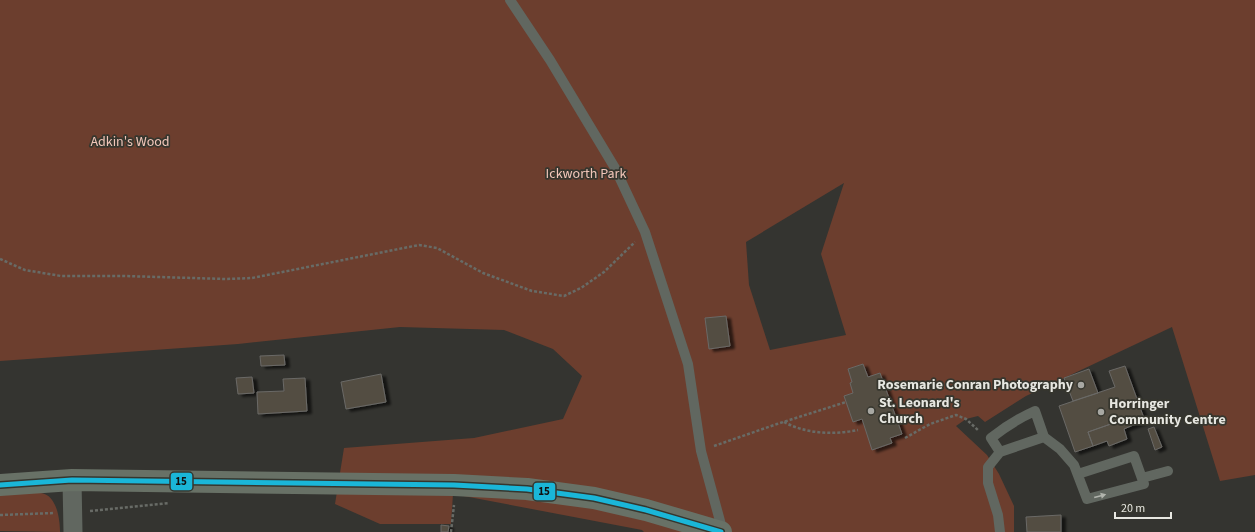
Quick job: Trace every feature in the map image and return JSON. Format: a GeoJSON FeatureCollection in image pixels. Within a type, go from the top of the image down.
{"type":"FeatureCollection","features":[{"type":"Feature","properties":{"kind":"main road"},"geometry":{"type":"LineString","coordinates":[[0,485],[72,480],[408,484],[527,489],[601,500],[646,510],[722,532]]}},
{"type":"Feature","properties":{"kind":"street"},"geometry":{"type":"LineString","coordinates":[[72,480],[73,532]]}},
{"type":"Feature","properties":{"kind":"lane"},"geometry":{"type":"LineString","coordinates":[[510,0],[550,60],[616,168],[645,232],[688,364],[701,451],[722,532]]}},
{"type":"Feature","properties":{"kind":"lane"},"geometry":{"type":"LineString","coordinates":[[1000,452],[991,438],[1004,427],[1035,411],[1044,437],[1060,449],[1074,464],[1078,474],[1088,499],[1144,484],[1134,456],[1078,474]]}},
{"type":"Feature","properties":{"kind":"lane"},"geometry":{"type":"LineString","coordinates":[[1000,532],[998,515],[988,483],[988,467],[1000,452],[1044,437]]}},
{"type":"Feature","properties":{"kind":"lane"},"geometry":{"type":"LineString","coordinates":[[1142,478],[1168,471]]}},
{"type":"Feature","properties":{"kind":"path"},"geometry":{"type":"LineString","coordinates":[[0,259],[24,270],[60,276],[226,279],[252,278],[419,245],[437,248],[483,273],[532,291],[564,296],[581,288],[604,272],[645,232]]}},
{"type":"Feature","properties":{"kind":"path"},"geometry":{"type":"LineString","coordinates":[[701,451],[846,402]]}},
{"type":"Feature","properties":{"kind":"path"},"geometry":{"type":"LineString","coordinates":[[905,438],[930,424],[956,415],[966,419],[985,437],[991,438]]}},
{"type":"Feature","properties":{"kind":"path"},"geometry":{"type":"LineString","coordinates":[[784,422],[794,427],[841,434],[858,430]]}},
{"type":"Feature","properties":{"kind":"path"},"geometry":{"type":"LineString","coordinates":[[451,532],[454,502]]}},
{"type":"Feature","properties":{"kind":"path"},"geometry":{"type":"LineString","coordinates":[[0,515],[72,513],[170,503]]}},
{"type":"Feature","properties":{"kind":"green space","name":"Ickworth Park"},"geometry":{"type":"Polygon","coordinates":[[[0,0],[1255,0],[1255,475],[1220,481],[1172,327],[1026,396],[985,422],[978,416],[966,419],[956,426],[987,455],[999,474],[1014,506],[1014,532],[644,532],[642,530],[453,494],[451,524],[380,524],[335,504],[344,448],[474,438],[563,419],[582,376],[553,349],[504,330],[400,327],[238,344],[0,361],[0,0]],[[844,183],[746,242],[749,285],[770,350],[846,335],[821,254],[844,183]]]}},
{"type":"Feature","properties":{"kind":"green space"},"geometry":{"type":"Polygon","coordinates":[[[31,492],[41,493],[51,498],[58,515],[60,532],[0,531],[0,493],[31,492]]]}},
{"type":"Feature","properties":{"kind":"building"},"geometry":{"type":"Polygon","coordinates":[[[726,316],[730,346],[709,349],[705,318],[726,316]]]}},
{"type":"Feature","properties":{"kind":"building"},"geometry":{"type":"Polygon","coordinates":[[[284,355],[285,365],[261,366],[260,356],[284,355]]]}},
{"type":"Feature","properties":{"kind":"building","name":"St. Leonard's Church"},"geometry":{"type":"Polygon","coordinates":[[[863,364],[868,377],[880,373],[902,434],[890,438],[892,443],[872,450],[862,419],[853,422],[844,396],[853,393],[850,383],[852,382],[848,369],[863,364]]]}},
{"type":"Feature","properties":{"kind":"building","name":"Horringer Community Centre"},"geometry":{"type":"Polygon","coordinates":[[[1125,366],[1145,421],[1131,426],[1128,418],[1088,432],[1093,446],[1075,452],[1059,406],[1115,387],[1109,371],[1125,366]]]}},
{"type":"Feature","properties":{"kind":"building","name":"Rosemarie Conran Photography"},"geometry":{"type":"Polygon","coordinates":[[[1089,369],[1098,393],[1073,401],[1064,378],[1089,369]]]}},
{"type":"Feature","properties":{"kind":"building"},"geometry":{"type":"Polygon","coordinates":[[[381,374],[386,402],[346,409],[341,382],[381,374]]]}},
{"type":"Feature","properties":{"kind":"building"},"geometry":{"type":"Polygon","coordinates":[[[252,377],[254,393],[238,394],[236,378],[252,377]]]}},
{"type":"Feature","properties":{"kind":"building"},"geometry":{"type":"Polygon","coordinates":[[[305,378],[307,411],[258,414],[257,392],[284,391],[283,379],[305,378]]]}},
{"type":"Feature","properties":{"kind":"building"},"geometry":{"type":"Polygon","coordinates":[[[1128,418],[1131,426],[1124,429],[1127,439],[1109,446],[1107,441],[1093,446],[1088,432],[1128,418]]]}},
{"type":"Feature","properties":{"kind":"building"},"geometry":{"type":"Polygon","coordinates":[[[1154,427],[1162,447],[1155,450],[1148,429],[1154,427]]]}},
{"type":"Feature","properties":{"kind":"building"},"geometry":{"type":"Polygon","coordinates":[[[1061,515],[1061,532],[1027,532],[1026,517],[1061,515]]]}},
{"type":"Feature","properties":{"kind":"building"},"geometry":{"type":"Polygon","coordinates":[[[441,525],[449,526],[448,532],[441,532],[441,525]]]}},
{"type":"Feature","properties":{"kind":"transit line","name":"15"},"geometry":{"type":"LineString","coordinates":[[0,485],[72,480],[454,485],[527,489],[594,498],[646,510],[721,532]]}},
{"type":"Feature","properties":{"kind":"place","name":"Rosemarie Conran Photography"},"geometry":{"type":"Point","coordinates":[1081,385]}},
{"type":"Feature","properties":{"kind":"place","name":"St. Leonard's Church"},"geometry":{"type":"Point","coordinates":[871,411]}},
{"type":"Feature","properties":{"kind":"place","name":"Horringer Community Centre"},"geometry":{"type":"Point","coordinates":[1101,412]}},
{"type":"Feature","properties":{"kind":"park label","name":"Adkin's Wood"},"geometry":{"type":"Point","coordinates":[130,142]}}]}
